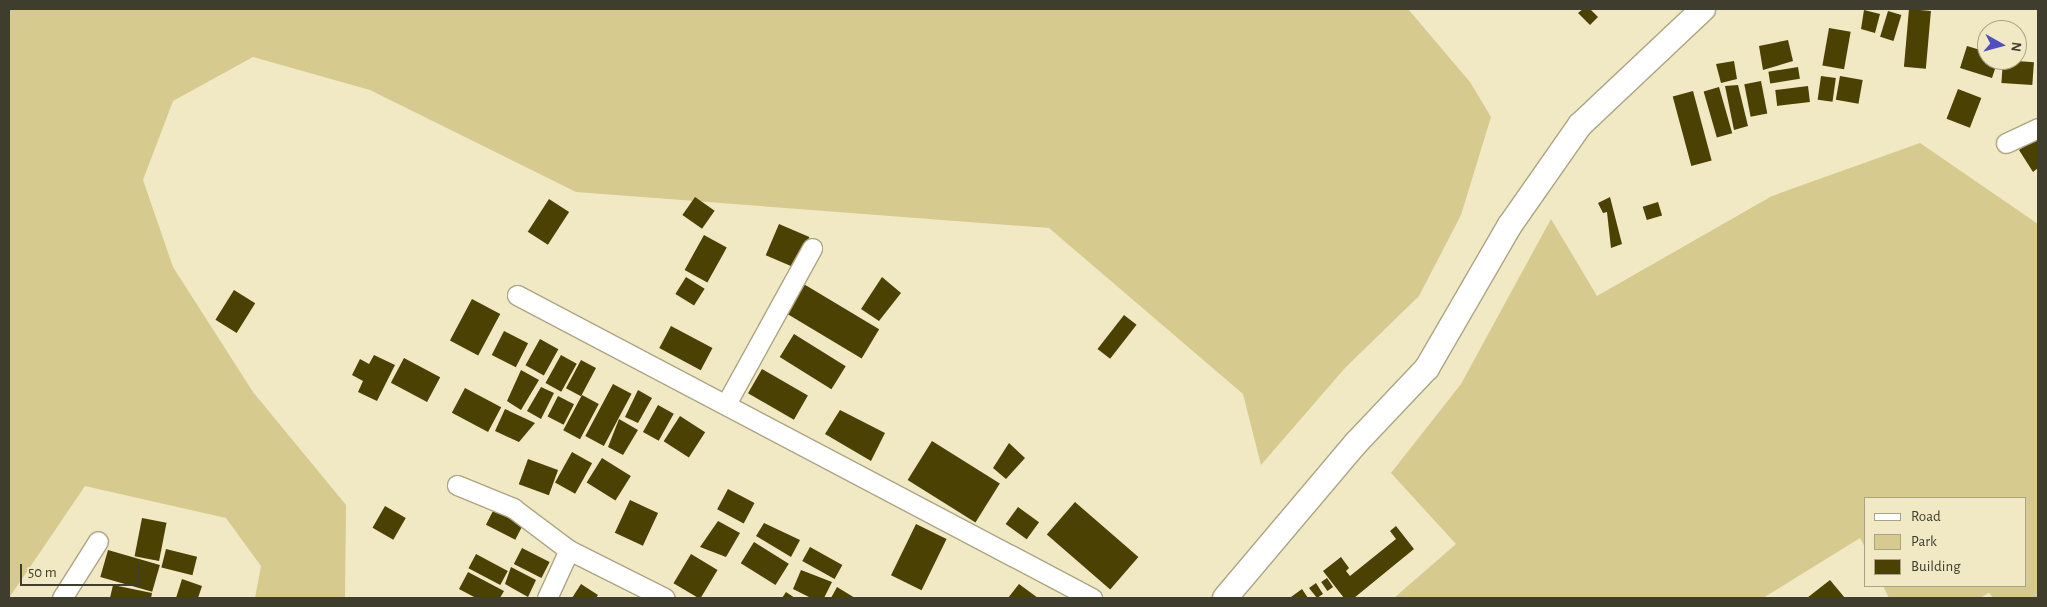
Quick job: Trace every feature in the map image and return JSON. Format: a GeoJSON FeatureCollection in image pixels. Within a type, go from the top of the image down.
{"type":"FeatureCollection","features":[{"type":"Feature","properties":{"kind":"street"},"geometry":{"type":"LineString","coordinates":[[1225,598],[1356,442],[1426,368],[1510,225],[1580,125],[1703,9]]}},
{"type":"Feature","properties":{"kind":"street"},"geometry":{"type":"LineString","coordinates":[[2006,143],[2038,128]]}},
{"type":"Feature","properties":{"kind":"street"},"geometry":{"type":"LineString","coordinates":[[726,404],[812,248]]}},
{"type":"Feature","properties":{"kind":"street"},"geometry":{"type":"LineString","coordinates":[[517,295],[726,404],[922,511],[1092,598]]}},
{"type":"Feature","properties":{"kind":"street"},"geometry":{"type":"LineString","coordinates":[[457,485],[513,508],[570,550],[665,598]]}},
{"type":"Feature","properties":{"kind":"street"},"geometry":{"type":"LineString","coordinates":[[62,598],[98,541]]}},
{"type":"Feature","properties":{"kind":"street"},"geometry":{"type":"LineString","coordinates":[[547,598],[570,550]]}},
{"type":"Feature","properties":{"kind":"green space"},"geometry":{"type":"Polygon","coordinates":[[[9,9],[1408,9],[1470,82],[1491,117],[1461,215],[1419,296],[1345,368],[1261,465],[1243,394],[1049,228],[576,192],[370,90],[253,57],[173,101],[143,180],[173,267],[253,392],[346,505],[345,598],[255,598],[261,566],[226,518],[85,486],[9,598],[9,9]]]}},
{"type":"Feature","properties":{"kind":"green space"},"geometry":{"type":"Polygon","coordinates":[[[1920,143],[2038,224],[2038,598],[1993,598],[1989,593],[1980,598],[1889,598],[1884,587],[2027,587],[2027,497],[1864,497],[1864,545],[1860,538],[1763,598],[1394,598],[1456,544],[1391,473],[1461,384],[1551,219],[1597,296],[1772,196],[1920,143]]]}},
{"type":"Feature","properties":{"kind":"building"},"geometry":{"type":"Polygon","coordinates":[[[1583,9],[1590,9],[1598,17],[1590,25],[1578,13],[1583,9]]]}},
{"type":"Feature","properties":{"kind":"building"},"geometry":{"type":"Polygon","coordinates":[[[1909,9],[1931,11],[1926,69],[1904,67],[1909,9]]]}},
{"type":"Feature","properties":{"kind":"building"},"geometry":{"type":"Polygon","coordinates":[[[1864,10],[1880,14],[1875,33],[1861,29],[1864,10]]]}},
{"type":"Feature","properties":{"kind":"building"},"geometry":{"type":"Polygon","coordinates":[[[1888,11],[1901,15],[1893,41],[1880,37],[1888,11]]]}},
{"type":"Feature","properties":{"kind":"building"},"geometry":{"type":"Polygon","coordinates":[[[1829,28],[1851,32],[1844,69],[1822,65],[1829,28]]]}},
{"type":"Feature","properties":{"kind":"building"},"geometry":{"type":"Polygon","coordinates":[[[1788,40],[1793,61],[1763,70],[1759,46],[1788,40]]]}},
{"type":"Feature","properties":{"kind":"building"},"geometry":{"type":"Polygon","coordinates":[[[1967,46],[1977,49],[1977,70],[1995,70],[1992,78],[1960,68],[1967,46]]]}},
{"type":"Feature","properties":{"kind":"building"},"geometry":{"type":"Polygon","coordinates":[[[1734,61],[1737,79],[1721,83],[1716,64],[1734,61]]]}},
{"type":"Feature","properties":{"kind":"building"},"geometry":{"type":"Polygon","coordinates":[[[2027,62],[2034,62],[2032,85],[2001,83],[2002,70],[2027,70],[2027,62]]]}},
{"type":"Feature","properties":{"kind":"building"},"geometry":{"type":"Polygon","coordinates":[[[1798,67],[1800,79],[1770,84],[1768,72],[1798,67]]]}},
{"type":"Feature","properties":{"kind":"building"},"geometry":{"type":"Polygon","coordinates":[[[1821,76],[1836,78],[1833,102],[1818,100],[1821,76]]]}},
{"type":"Feature","properties":{"kind":"building"},"geometry":{"type":"Polygon","coordinates":[[[1840,76],[1863,80],[1858,104],[1836,100],[1840,76]]]}},
{"type":"Feature","properties":{"kind":"building"},"geometry":{"type":"Polygon","coordinates":[[[1761,81],[1767,113],[1751,117],[1744,84],[1761,81]]]}},
{"type":"Feature","properties":{"kind":"building"},"geometry":{"type":"Polygon","coordinates":[[[1738,85],[1748,126],[1734,130],[1725,86],[1738,85]]]}},
{"type":"Feature","properties":{"kind":"building"},"geometry":{"type":"Polygon","coordinates":[[[1808,86],[1810,102],[1777,106],[1775,90],[1808,86]]]}},
{"type":"Feature","properties":{"kind":"building"},"geometry":{"type":"Polygon","coordinates":[[[1719,87],[1732,133],[1717,138],[1704,91],[1719,87]]]}},
{"type":"Feature","properties":{"kind":"building"},"geometry":{"type":"Polygon","coordinates":[[[1958,89],[1981,98],[1970,128],[1947,119],[1958,89]]]}},
{"type":"Feature","properties":{"kind":"building"},"geometry":{"type":"Polygon","coordinates":[[[1693,91],[1712,161],[1691,166],[1673,96],[1693,91]]]}},
{"type":"Feature","properties":{"kind":"building"},"geometry":{"type":"Polygon","coordinates":[[[2037,138],[2038,168],[2033,172],[2019,150],[2037,138]]]}},
{"type":"Feature","properties":{"kind":"building"},"geometry":{"type":"Polygon","coordinates":[[[695,197],[715,211],[702,229],[682,215],[695,197]]]}},
{"type":"Feature","properties":{"kind":"building"},"geometry":{"type":"Polygon","coordinates":[[[1610,197],[1622,244],[1611,248],[1607,212],[1603,213],[1598,203],[1610,197]]]}},
{"type":"Feature","properties":{"kind":"building"},"geometry":{"type":"Polygon","coordinates":[[[549,199],[569,212],[548,245],[528,232],[549,199]]]}},
{"type":"Feature","properties":{"kind":"building"},"geometry":{"type":"Polygon","coordinates":[[[1658,202],[1662,215],[1647,220],[1643,207],[1658,202]]]}},
{"type":"Feature","properties":{"kind":"building"},"geometry":{"type":"Polygon","coordinates":[[[779,224],[809,237],[796,268],[766,255],[779,224]]]}},
{"type":"Feature","properties":{"kind":"building"},"geometry":{"type":"Polygon","coordinates":[[[704,235],[727,248],[707,283],[685,270],[704,235]]]}},
{"type":"Feature","properties":{"kind":"building"},"geometry":{"type":"Polygon","coordinates":[[[686,277],[705,289],[694,306],[675,294],[686,277]]]}},
{"type":"Feature","properties":{"kind":"building"},"geometry":{"type":"Polygon","coordinates":[[[882,277],[901,293],[879,321],[861,309],[882,277]]]}},
{"type":"Feature","properties":{"kind":"building"},"geometry":{"type":"Polygon","coordinates":[[[802,283],[879,329],[862,358],[784,312],[802,283]]]}},
{"type":"Feature","properties":{"kind":"building"},"geometry":{"type":"Polygon","coordinates":[[[234,290],[255,303],[237,333],[215,320],[234,290]]]}},
{"type":"Feature","properties":{"kind":"building"},"geometry":{"type":"Polygon","coordinates":[[[472,299],[500,314],[478,356],[450,340],[472,299]]]}},
{"type":"Feature","properties":{"kind":"building"},"geometry":{"type":"Polygon","coordinates":[[[1124,315],[1137,325],[1110,359],[1098,349],[1124,315]]]}},
{"type":"Feature","properties":{"kind":"building"},"geometry":{"type":"Polygon","coordinates":[[[671,326],[712,348],[701,370],[659,348],[671,326]]]}},
{"type":"Feature","properties":{"kind":"building"},"geometry":{"type":"Polygon","coordinates":[[[504,331],[528,343],[516,367],[492,355],[504,331]]]}},
{"type":"Feature","properties":{"kind":"building"},"geometry":{"type":"Polygon","coordinates":[[[794,334],[846,366],[831,389],[780,357],[794,334]]]}},
{"type":"Feature","properties":{"kind":"building"},"geometry":{"type":"Polygon","coordinates":[[[540,339],[558,349],[544,375],[525,365],[540,339]]]}},
{"type":"Feature","properties":{"kind":"building"},"geometry":{"type":"Polygon","coordinates":[[[374,355],[395,365],[377,401],[358,392],[363,381],[352,375],[360,359],[369,364],[374,355]]]}},
{"type":"Feature","properties":{"kind":"building"},"geometry":{"type":"Polygon","coordinates":[[[561,355],[577,364],[561,392],[545,383],[561,355]]]}},
{"type":"Feature","properties":{"kind":"building"},"geometry":{"type":"Polygon","coordinates":[[[404,358],[440,377],[427,402],[391,383],[404,358]]]}},
{"type":"Feature","properties":{"kind":"building"},"geometry":{"type":"Polygon","coordinates":[[[581,360],[596,368],[581,396],[566,388],[581,360]]]}},
{"type":"Feature","properties":{"kind":"building"},"geometry":{"type":"Polygon","coordinates":[[[762,369],[808,396],[794,420],[748,393],[762,369]]]}},
{"type":"Feature","properties":{"kind":"building"},"geometry":{"type":"Polygon","coordinates":[[[521,370],[539,380],[521,410],[507,401],[521,370]]]}},
{"type":"Feature","properties":{"kind":"building"},"geometry":{"type":"Polygon","coordinates":[[[613,384],[632,394],[604,446],[585,436],[613,384]]]}},
{"type":"Feature","properties":{"kind":"building"},"geometry":{"type":"Polygon","coordinates":[[[541,387],[554,393],[541,419],[527,411],[541,387]]]}},
{"type":"Feature","properties":{"kind":"building"},"geometry":{"type":"Polygon","coordinates":[[[465,388],[501,407],[488,432],[452,413],[465,388]]]}},
{"type":"Feature","properties":{"kind":"building"},"geometry":{"type":"Polygon","coordinates":[[[638,390],[652,398],[638,423],[625,417],[638,390]]]}},
{"type":"Feature","properties":{"kind":"building"},"geometry":{"type":"Polygon","coordinates":[[[582,395],[599,404],[580,439],[563,430],[582,395]]]}},
{"type":"Feature","properties":{"kind":"building"},"geometry":{"type":"Polygon","coordinates":[[[558,396],[574,404],[564,425],[548,416],[558,396]]]}},
{"type":"Feature","properties":{"kind":"building"},"geometry":{"type":"Polygon","coordinates":[[[658,405],[674,414],[659,441],[643,432],[658,405]]]}},
{"type":"Feature","properties":{"kind":"building"},"geometry":{"type":"Polygon","coordinates":[[[505,409],[535,423],[519,442],[495,431],[505,409]]]}},
{"type":"Feature","properties":{"kind":"building"},"geometry":{"type":"Polygon","coordinates":[[[840,410],[885,433],[871,461],[825,434],[840,410]]]}},
{"type":"Feature","properties":{"kind":"building"},"geometry":{"type":"Polygon","coordinates":[[[680,416],[705,432],[689,457],[664,441],[680,416]]]}},
{"type":"Feature","properties":{"kind":"building"},"geometry":{"type":"Polygon","coordinates":[[[619,419],[638,430],[623,455],[608,447],[619,419]]]}},
{"type":"Feature","properties":{"kind":"building"},"geometry":{"type":"Polygon","coordinates":[[[932,441],[1000,483],[975,522],[908,480],[932,441]]]}},
{"type":"Feature","properties":{"kind":"building"},"geometry":{"type":"Polygon","coordinates":[[[1009,443],[1025,458],[1006,479],[993,468],[1009,443]]]}},
{"type":"Feature","properties":{"kind":"building"},"geometry":{"type":"Polygon","coordinates":[[[572,452],[592,463],[575,494],[555,483],[572,452]]]}},
{"type":"Feature","properties":{"kind":"building"},"geometry":{"type":"Polygon","coordinates":[[[602,458],[631,476],[615,501],[587,483],[602,458]]]}},
{"type":"Feature","properties":{"kind":"building"},"geometry":{"type":"Polygon","coordinates":[[[528,459],[558,470],[549,495],[519,484],[528,459]]]}},
{"type":"Feature","properties":{"kind":"building"},"geometry":{"type":"Polygon","coordinates":[[[728,489],[754,503],[744,523],[717,509],[728,489]]]}},
{"type":"Feature","properties":{"kind":"building"},"geometry":{"type":"Polygon","coordinates":[[[630,500],[658,513],[643,546],[615,533],[630,500]]]}},
{"type":"Feature","properties":{"kind":"building"},"geometry":{"type":"Polygon","coordinates":[[[1075,502],[1138,557],[1110,590],[1047,534],[1075,502]]]}},
{"type":"Feature","properties":{"kind":"building"},"geometry":{"type":"Polygon","coordinates":[[[385,506],[406,518],[393,540],[372,528],[385,506]]]}},
{"type":"Feature","properties":{"kind":"building"},"geometry":{"type":"Polygon","coordinates":[[[495,507],[524,522],[515,540],[486,525],[495,507]]]}},
{"type":"Feature","properties":{"kind":"building"},"geometry":{"type":"Polygon","coordinates":[[[1018,507],[1039,522],[1027,539],[1006,524],[1018,507]]]}},
{"type":"Feature","properties":{"kind":"building"},"geometry":{"type":"Polygon","coordinates":[[[142,518],[167,523],[159,561],[135,556],[142,518]]]}},
{"type":"Feature","properties":{"kind":"building"},"geometry":{"type":"Polygon","coordinates":[[[718,521],[740,533],[726,557],[700,547],[718,521]]]}},
{"type":"Feature","properties":{"kind":"building"},"geometry":{"type":"Polygon","coordinates":[[[764,523],[800,540],[791,557],[756,536],[764,523]]]}},
{"type":"Feature","properties":{"kind":"building"},"geometry":{"type":"Polygon","coordinates":[[[916,524],[947,539],[922,590],[891,575],[916,524]]]}},
{"type":"Feature","properties":{"kind":"building"},"geometry":{"type":"Polygon","coordinates":[[[1396,526],[1414,549],[1354,598],[1344,598],[1323,571],[1341,557],[1349,568],[1346,571],[1350,576],[1396,539],[1390,531],[1396,526]]]}},
{"type":"Feature","properties":{"kind":"building"},"geometry":{"type":"Polygon","coordinates":[[[754,542],[789,564],[776,585],[741,563],[754,542]]]}},
{"type":"Feature","properties":{"kind":"building"},"geometry":{"type":"Polygon","coordinates":[[[810,547],[842,565],[835,579],[802,561],[810,547]]]}},
{"type":"Feature","properties":{"kind":"building"},"geometry":{"type":"Polygon","coordinates":[[[522,548],[550,562],[541,578],[514,564],[522,548]]]}},
{"type":"Feature","properties":{"kind":"building"},"geometry":{"type":"Polygon","coordinates":[[[166,549],[197,557],[192,575],[161,567],[166,549]]]}},
{"type":"Feature","properties":{"kind":"building"},"geometry":{"type":"Polygon","coordinates":[[[108,550],[160,565],[152,592],[100,577],[108,550]]]}},
{"type":"Feature","properties":{"kind":"building"},"geometry":{"type":"Polygon","coordinates":[[[476,554],[508,571],[500,585],[468,568],[476,554]]]}},
{"type":"Feature","properties":{"kind":"building"},"geometry":{"type":"Polygon","coordinates":[[[691,554],[718,570],[701,598],[673,583],[691,554]]]}},
{"type":"Feature","properties":{"kind":"building"},"geometry":{"type":"Polygon","coordinates":[[[511,567],[536,580],[528,597],[505,584],[511,567]]]}},
{"type":"Feature","properties":{"kind":"building"},"geometry":{"type":"Polygon","coordinates":[[[801,570],[832,582],[824,598],[811,598],[793,589],[801,570]]]}},
{"type":"Feature","properties":{"kind":"building"},"geometry":{"type":"Polygon","coordinates":[[[468,572],[504,591],[500,598],[476,598],[459,589],[468,572]]]}},
{"type":"Feature","properties":{"kind":"building"},"geometry":{"type":"Polygon","coordinates":[[[1327,578],[1333,587],[1327,591],[1321,582],[1327,578]]]}},
{"type":"Feature","properties":{"kind":"building"},"geometry":{"type":"Polygon","coordinates":[[[182,579],[202,586],[198,598],[176,598],[182,579]]]}},
{"type":"Feature","properties":{"kind":"building"},"geometry":{"type":"Polygon","coordinates":[[[1830,580],[1845,598],[1807,598],[1830,580]]]}},
{"type":"Feature","properties":{"kind":"building"},"geometry":{"type":"Polygon","coordinates":[[[1316,583],[1323,594],[1317,598],[1309,588],[1316,583]]]}},
{"type":"Feature","properties":{"kind":"building"},"geometry":{"type":"Polygon","coordinates":[[[581,584],[598,595],[596,598],[572,598],[581,584]]]}},
{"type":"Feature","properties":{"kind":"building"},"geometry":{"type":"Polygon","coordinates":[[[1019,584],[1038,598],[1008,598],[1019,584]]]}},
{"type":"Feature","properties":{"kind":"building"},"geometry":{"type":"Polygon","coordinates":[[[113,585],[152,593],[151,598],[110,598],[113,585]]]}},
{"type":"Feature","properties":{"kind":"building"},"geometry":{"type":"Polygon","coordinates":[[[837,587],[855,598],[831,598],[837,587]]]}},
{"type":"Feature","properties":{"kind":"building"},"geometry":{"type":"Polygon","coordinates":[[[1302,589],[1308,598],[1291,597],[1302,589]]]}},
{"type":"Feature","properties":{"kind":"building"},"geometry":{"type":"Polygon","coordinates":[[[786,592],[795,598],[782,598],[786,592]]]}}]}
